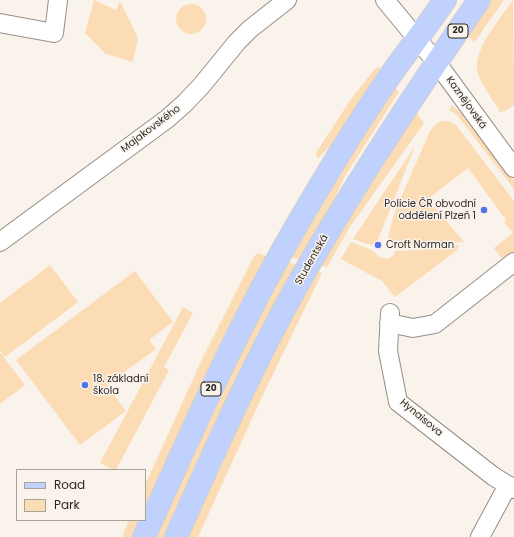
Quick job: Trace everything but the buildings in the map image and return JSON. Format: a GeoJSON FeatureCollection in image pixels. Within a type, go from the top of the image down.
{"type":"FeatureCollection","features":[{"type":"Feature","properties":{"kind":"main road","name":"20"},"geometry":{"type":"LineString","coordinates":[[144,537],[219,372],[264,283],[327,174],[393,73],[445,0]]}},
{"type":"Feature","properties":{"kind":"main road","name":"Studentská"},"geometry":{"type":"LineString","coordinates":[[176,537],[241,395],[294,292],[355,186],[479,0]]}},
{"type":"Feature","properties":{"kind":"street"},"geometry":{"type":"LineString","coordinates":[[0,23],[54,33],[58,0]]}},
{"type":"Feature","properties":{"kind":"street","name":"Majakovského"},"geometry":{"type":"LineString","coordinates":[[0,242],[185,103],[242,38],[255,25],[287,0]]}},
{"type":"Feature","properties":{"kind":"street","name":"Kaznějovská"},"geometry":{"type":"LineString","coordinates":[[385,0],[437,63],[514,168]]}},
{"type":"Feature","properties":{"kind":"street","name":"Hynaisova"},"geometry":{"type":"LineString","coordinates":[[511,487],[493,476],[398,402],[388,351],[390,318],[412,328],[435,324],[514,262]]}},
{"type":"Feature","properties":{"kind":"street"},"geometry":{"type":"LineString","coordinates":[[480,537],[511,487]]}},
{"type":"Feature","properties":{"kind":"green space"},"geometry":{"type":"Polygon","coordinates":[[[94,0],[116,10],[120,1],[138,38],[133,62],[106,54],[85,33],[94,0]]]}},
{"type":"Feature","properties":{"kind":"green space"},"geometry":{"type":"Polygon","coordinates":[[[490,0],[504,0],[474,43],[467,33],[490,0]]]}},
{"type":"Feature","properties":{"kind":"green space"},"geometry":{"type":"Polygon","coordinates":[[[513,0],[514,105],[505,111],[500,112],[480,79],[477,65],[483,45],[494,26],[513,0]]]}},
{"type":"Feature","properties":{"kind":"green space"},"geometry":{"type":"Polygon","coordinates":[[[191,4],[197,5],[205,13],[205,25],[197,33],[191,34],[185,33],[177,25],[176,19],[177,13],[185,5],[191,4]]]}},
{"type":"Feature","properties":{"kind":"green space"},"geometry":{"type":"Polygon","coordinates":[[[378,67],[384,71],[338,137],[319,158],[317,157],[316,153],[351,99],[378,67]]]}},
{"type":"Feature","properties":{"kind":"green space"},"geometry":{"type":"Polygon","coordinates":[[[394,86],[399,92],[345,176],[327,215],[303,260],[289,257],[332,184],[394,86]]]}},
{"type":"Feature","properties":{"kind":"green space"},"geometry":{"type":"Polygon","coordinates":[[[452,105],[462,114],[514,181],[514,189],[457,115],[449,110],[452,105]]]}},
{"type":"Feature","properties":{"kind":"green space"},"geometry":{"type":"Polygon","coordinates":[[[415,111],[424,123],[350,227],[327,267],[319,265],[415,111]]]}},
{"type":"Feature","properties":{"kind":"green space"},"geometry":{"type":"Polygon","coordinates":[[[443,121],[448,121],[456,125],[514,201],[514,254],[504,259],[501,258],[494,248],[513,233],[504,222],[506,220],[468,168],[428,199],[464,242],[396,246],[388,237],[394,214],[429,133],[434,126],[443,121]]]}},
{"type":"Feature","properties":{"kind":"green space"},"geometry":{"type":"Polygon","coordinates":[[[415,146],[377,242],[373,245],[353,239],[415,146]]]}},
{"type":"Feature","properties":{"kind":"green space"},"geometry":{"type":"Polygon","coordinates":[[[351,242],[372,250],[379,257],[388,259],[393,256],[395,251],[421,250],[459,245],[456,251],[395,297],[382,281],[341,259],[351,242]]]}},
{"type":"Feature","properties":{"kind":"green space"},"geometry":{"type":"Polygon","coordinates":[[[258,253],[268,257],[146,511],[146,483],[203,357],[254,256],[258,253]]]}},
{"type":"Feature","properties":{"kind":"green space"},"geometry":{"type":"Polygon","coordinates":[[[286,262],[299,265],[166,537],[154,537],[195,447],[286,262]]]}},
{"type":"Feature","properties":{"kind":"green space"},"geometry":{"type":"Polygon","coordinates":[[[50,265],[78,302],[5,357],[0,350],[0,303],[50,265]]]}},
{"type":"Feature","properties":{"kind":"green space"},"geometry":{"type":"Polygon","coordinates":[[[316,270],[322,273],[261,399],[198,537],[186,537],[247,403],[316,270]]]}},
{"type":"Feature","properties":{"kind":"green space"},"geometry":{"type":"Polygon","coordinates":[[[135,271],[173,322],[149,340],[156,349],[107,385],[126,411],[80,445],[16,360],[135,271]]]}},
{"type":"Feature","properties":{"kind":"green space"},"geometry":{"type":"Polygon","coordinates":[[[183,307],[193,313],[164,367],[169,370],[117,469],[112,469],[100,463],[183,307]]]}},
{"type":"Feature","properties":{"kind":"green space"},"geometry":{"type":"Polygon","coordinates":[[[0,352],[25,385],[0,404],[0,352]]]}},
{"type":"Feature","properties":{"kind":"green space"},"geometry":{"type":"Polygon","coordinates":[[[129,521],[142,521],[134,537],[122,537],[129,521]]]}},
{"type":"Feature","properties":{"kind":"place","name":"Policie ČR obvodní oddělení Plzeň 1"},"geometry":{"type":"Point","coordinates":[484,210]}},
{"type":"Feature","properties":{"kind":"place","name":"Croft Norman"},"geometry":{"type":"Point","coordinates":[378,245]}},
{"type":"Feature","properties":{"kind":"place","name":"18. základní škola"},"geometry":{"type":"Point","coordinates":[85,385]}}]}
